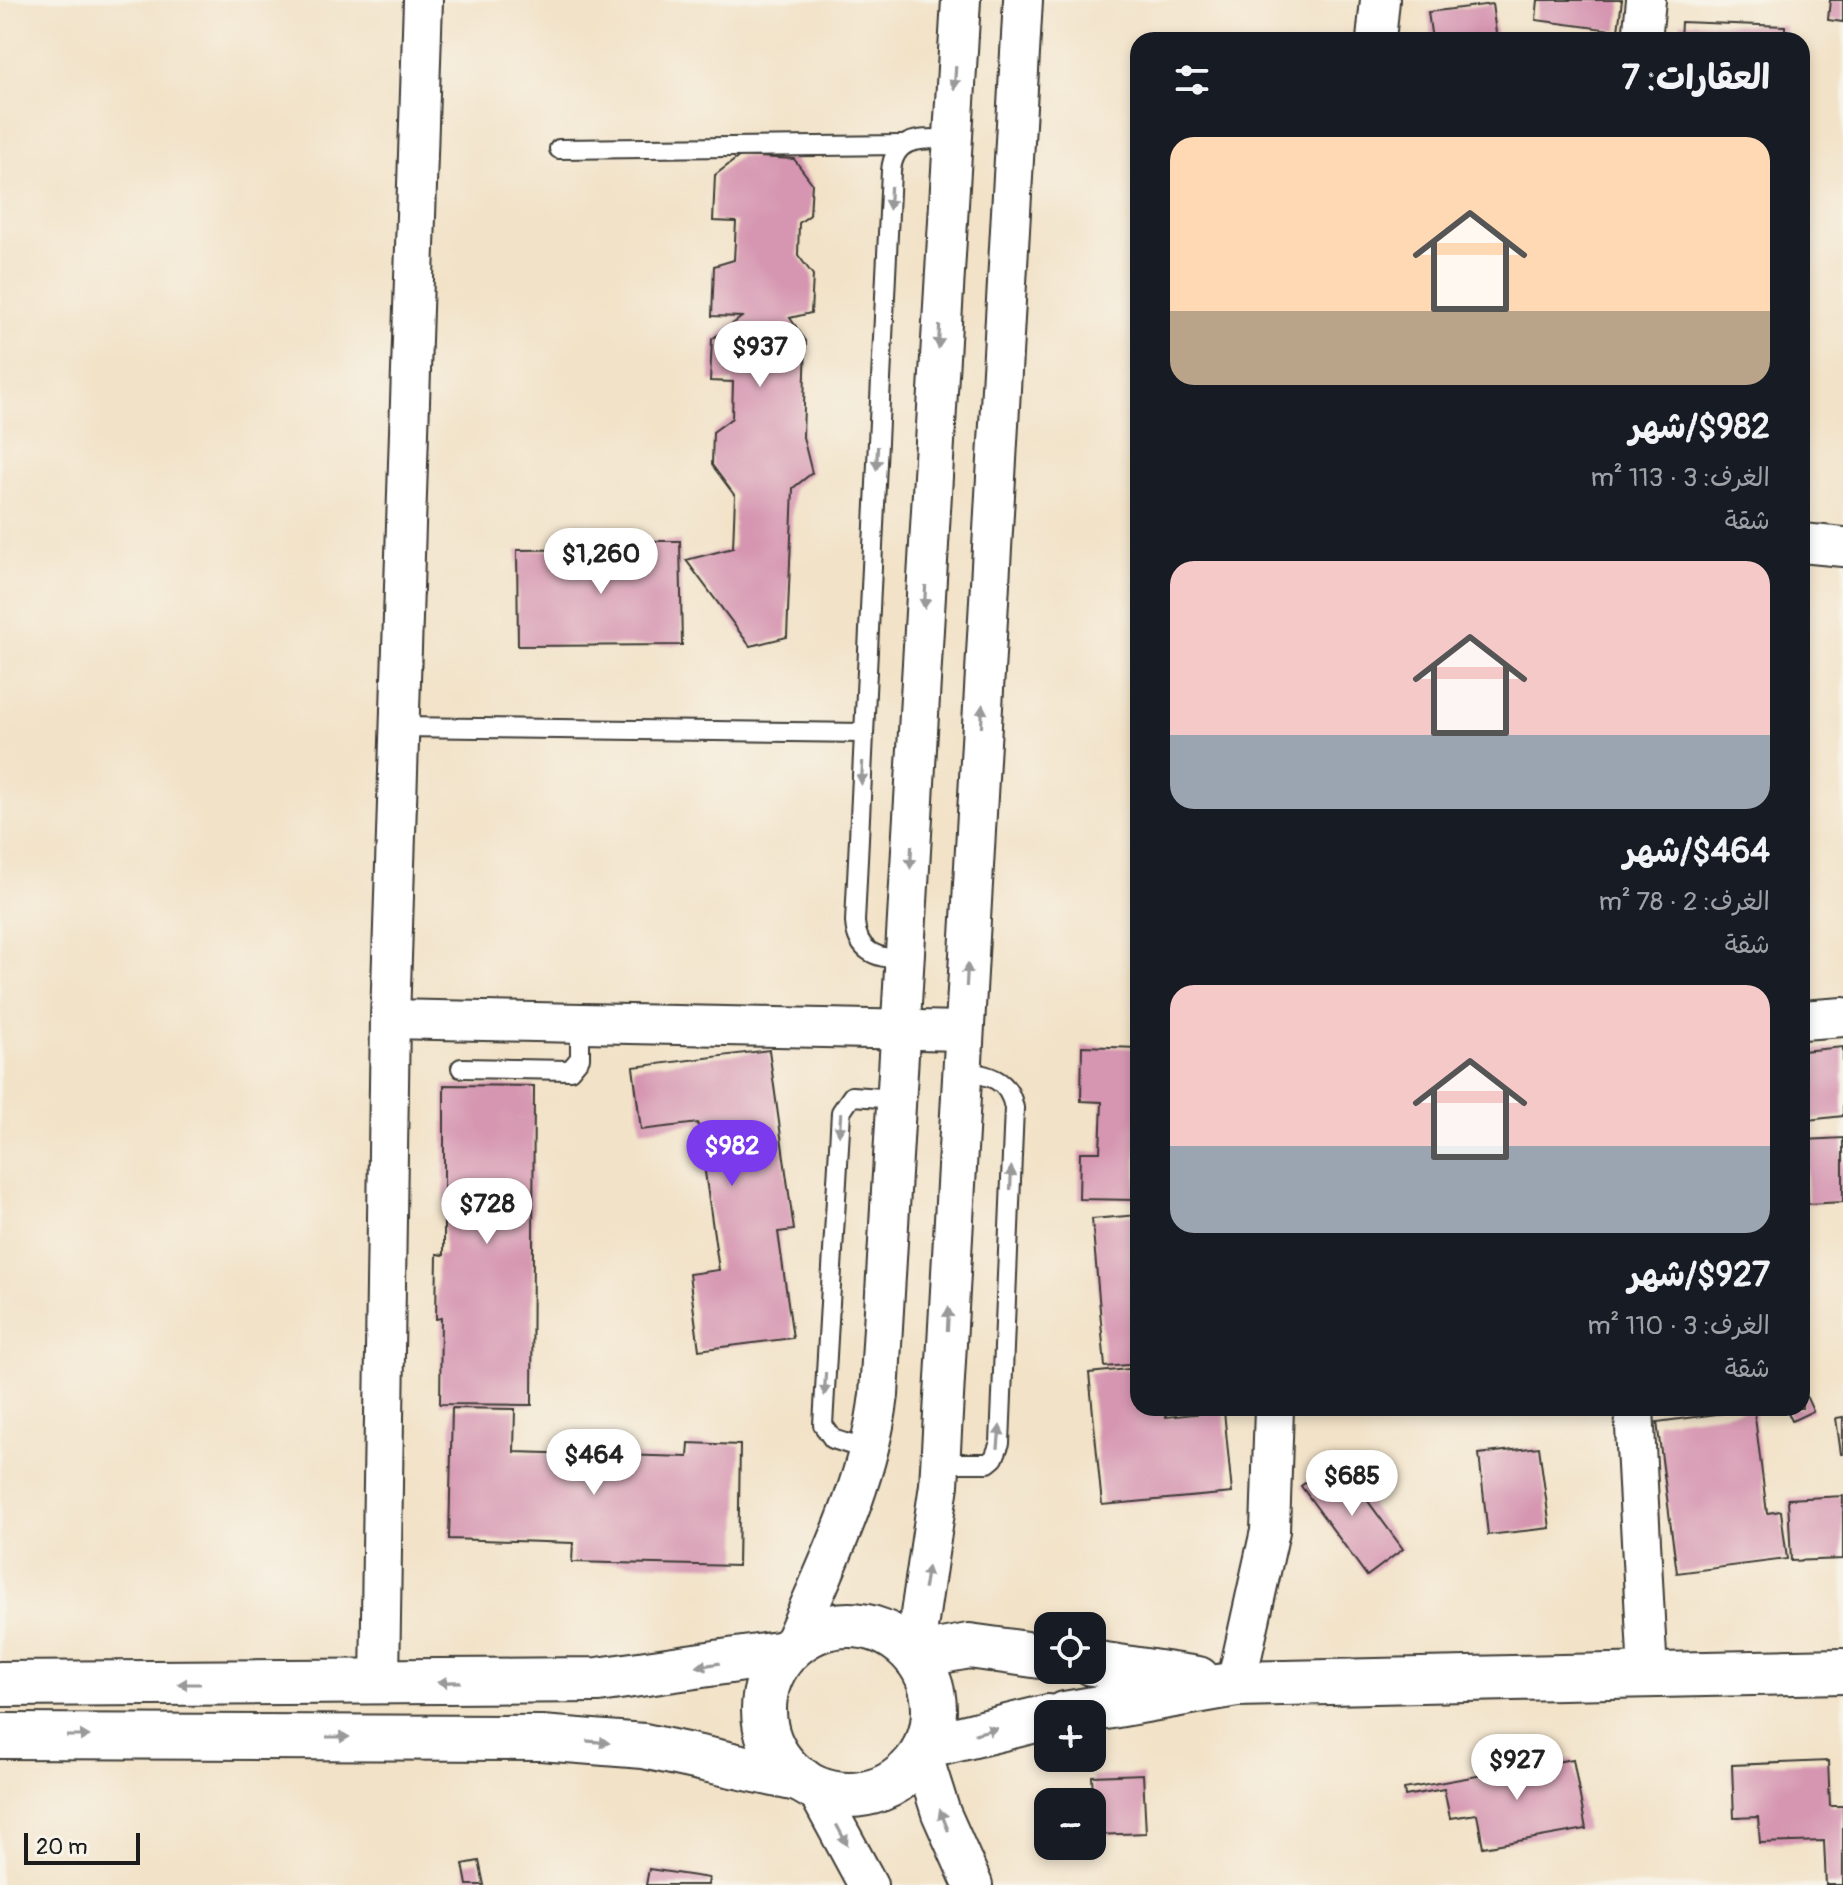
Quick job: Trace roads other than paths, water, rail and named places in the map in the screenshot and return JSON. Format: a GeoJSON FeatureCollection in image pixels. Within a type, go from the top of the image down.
{"type":"FeatureCollection","features":[{"type":"Feature","properties":{"kind":"main road"},"geometry":{"type":"LineString","coordinates":[[0,1684],[598,1680],[788,1649],[815,1631],[841,1625],[868,1626],[893,1637],[915,1655],[927,1677],[934,1700],[933,1724],[924,1750],[907,1772],[887,1786],[863,1793],[839,1794],[644,1746],[541,1738],[0,1736]]}},
{"type":"Feature","properties":{"kind":"main road"},"geometry":{"type":"LineString","coordinates":[[915,1655],[969,1646],[1034,1655]]}},
{"type":"Feature","properties":{"kind":"main road"},"geometry":{"type":"LineString","coordinates":[[788,1649],[769,1685],[765,1720],[771,1743],[784,1764],[808,1784]]}},
{"type":"Feature","properties":{"kind":"main road"},"geometry":{"type":"LineString","coordinates":[[1106,1665],[1236,1684]]}},
{"type":"Feature","properties":{"kind":"main road"},"geometry":{"type":"LineString","coordinates":[[1106,1707],[1236,1684],[1843,1671]]}},
{"type":"Feature","properties":{"kind":"main road"},"geometry":{"type":"LineString","coordinates":[[924,1750],[1034,1721]]}},
{"type":"Feature","properties":{"kind":"street"},"geometry":{"type":"LineString","coordinates":[[380,1683],[390,1019],[423,0]]}},
{"type":"Feature","properties":{"kind":"street"},"geometry":{"type":"LineString","coordinates":[[788,1649],[856,1496],[870,1451],[879,1395],[950,139],[961,0]]}},
{"type":"Feature","properties":{"kind":"street"},"geometry":{"type":"LineString","coordinates":[[915,1655],[937,1510],[1023,0]]}},
{"type":"Feature","properties":{"kind":"street"},"geometry":{"type":"LineString","coordinates":[[1377,32],[1380,0]]}},
{"type":"Feature","properties":{"kind":"street"},"geometry":{"type":"LineString","coordinates":[[1643,32],[1646,0]]}},
{"type":"Feature","properties":{"kind":"street"},"geometry":{"type":"LineString","coordinates":[[1810,544],[1843,547]]}},
{"type":"Feature","properties":{"kind":"street"},"geometry":{"type":"LineString","coordinates":[[1810,1019],[1843,1017]]}},
{"type":"Feature","properties":{"kind":"street"},"geometry":{"type":"LineString","coordinates":[[390,1019],[964,1031]]}},
{"type":"Feature","properties":{"kind":"street"},"geometry":{"type":"LineString","coordinates":[[1236,1684],[1270,1531],[1274,1416]]}},
{"type":"Feature","properties":{"kind":"street"},"geometry":{"type":"LineString","coordinates":[[1634,1416],[1648,1675]]}},
{"type":"Feature","properties":{"kind":"street"},"geometry":{"type":"LineString","coordinates":[[924,1750],[941,1813],[973,1885]]}},
{"type":"Feature","properties":{"kind":"street"},"geometry":{"type":"LineString","coordinates":[[808,1784],[868,1885]]}},
{"type":"Feature","properties":{"kind":"lane"},"geometry":{"type":"LineString","coordinates":[[559,149],[902,145],[918,139],[950,139]]}},
{"type":"Feature","properties":{"kind":"lane"},"geometry":{"type":"LineString","coordinates":[[902,145],[895,152],[891,171],[855,933],[867,951],[878,957],[905,959]]}},
{"type":"Feature","properties":{"kind":"lane"},"geometry":{"type":"LineString","coordinates":[[399,727],[864,733]]}},
{"type":"Feature","properties":{"kind":"lane"},"geometry":{"type":"LineString","coordinates":[[461,1068],[570,1070],[580,1058],[580,1023]]}},
{"type":"Feature","properties":{"kind":"lane"},"geometry":{"type":"LineString","coordinates":[[940,1463],[988,1463],[1000,1443],[1014,1108],[1012,1097],[999,1079],[962,1071]]}},
{"type":"Feature","properties":{"kind":"lane"},"geometry":{"type":"LineString","coordinates":[[870,1451],[833,1439],[823,1425],[841,1112],[852,1096],[897,1099]]}}]}
